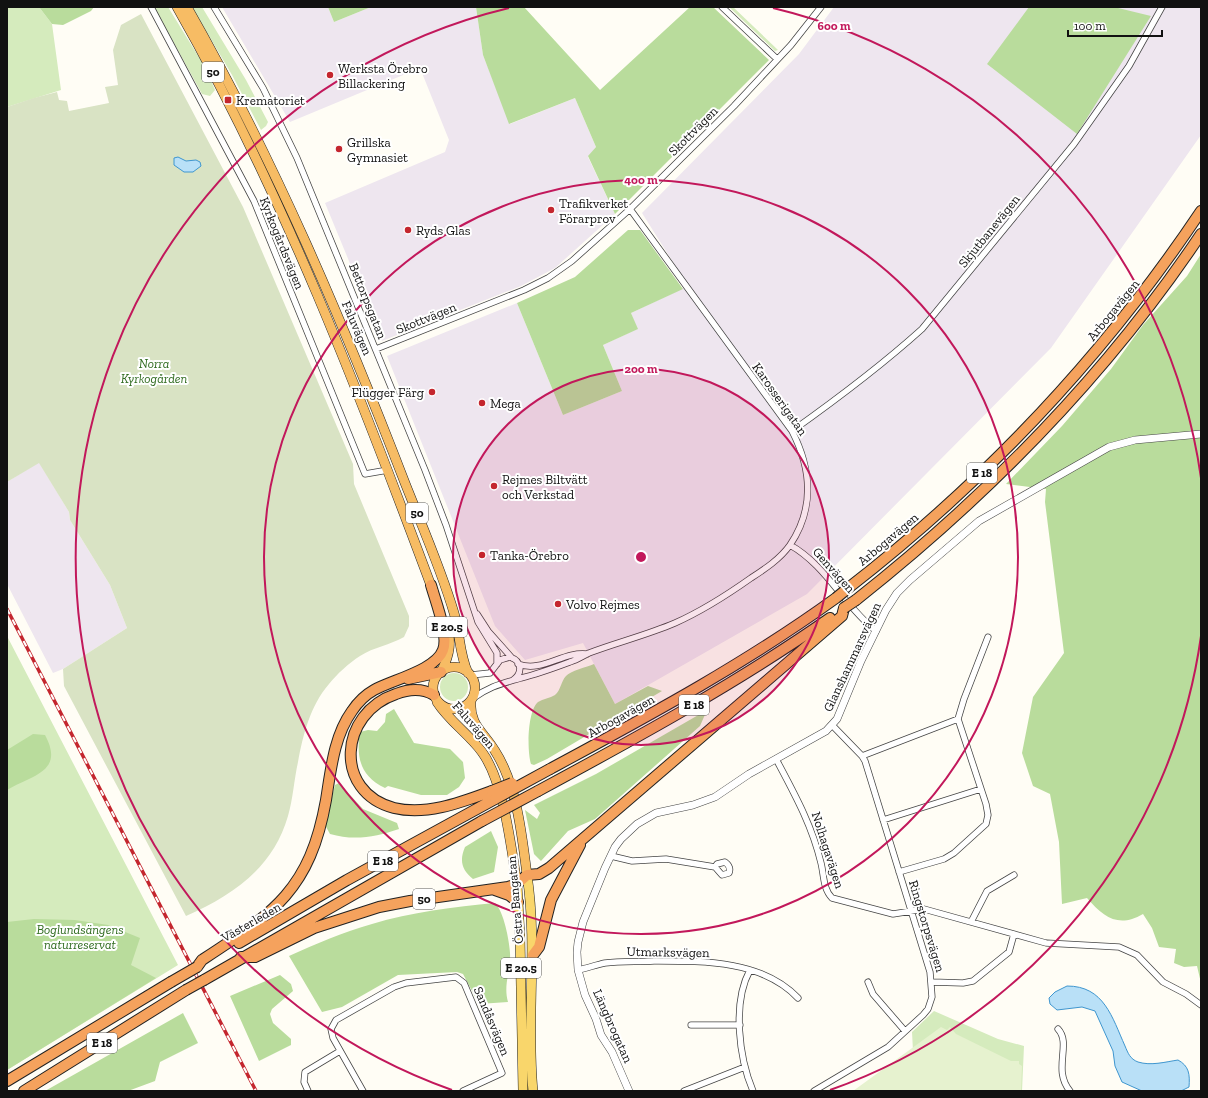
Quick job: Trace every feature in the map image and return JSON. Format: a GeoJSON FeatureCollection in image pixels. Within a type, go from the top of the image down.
{"type":"FeatureCollection","features":[{"type":"Feature","properties":{"kind":"highway","name":"Faluvägen"},"geometry":{"type":"LineString","coordinates":[[177,7],[214,74],[265,174],[306,264],[346,361],[449,636],[449,654],[441,671]]}},
{"type":"Feature","properties":{"kind":"highway","name":"Faluvägen"},"geometry":{"type":"LineString","coordinates":[[187,7],[263,150],[311,254],[355,356],[446,589],[458,627],[463,660],[470,674]]}},
{"type":"Feature","properties":{"kind":"highway","name":"Arbogavägen"},"geometry":{"type":"LineString","coordinates":[[510,791],[633,725],[725,672],[784,635],[836,598],[904,544],[950,504],[1036,419],[1124,318],[1201,211]]}},
{"type":"Feature","properties":{"kind":"highway","name":"Arbogavägen"},"geometry":{"type":"LineString","coordinates":[[510,806],[725,687],[773,657],[856,600],[960,513],[1040,434],[1123,340],[1201,234]]}},
{"type":"Feature","properties":{"kind":"highway","name":"50"},"geometry":{"type":"LineString","coordinates":[[268,920],[294,886],[312,852],[321,824],[335,750],[347,718],[356,705],[367,695],[430,664],[440,656],[443,650],[445,643],[442,626],[431,585]]}},
{"type":"Feature","properties":{"kind":"highway","name":"E 18"},"geometry":{"type":"LineString","coordinates":[[527,875],[539,874],[549,868],[842,616],[844,608]]}},
{"type":"Feature","properties":{"kind":"highway","name":"50"},"geometry":{"type":"LineString","coordinates":[[392,682],[455,667],[470,674]]}},
{"type":"Feature","properties":{"kind":"highway","name":"E 20.5"},"geometry":{"type":"LineString","coordinates":[[436,699],[433,684],[441,671]]}},
{"type":"Feature","properties":{"kind":"highway","name":"E 20.5"},"geometry":{"type":"LineString","coordinates":[[470,674],[475,686],[471,700]]}},
{"type":"Feature","properties":{"kind":"highway","name":"E 18"},"geometry":{"type":"LineString","coordinates":[[471,700],[463,707],[453,709],[444,707],[436,699],[421,690],[404,691],[386,698],[366,712],[356,728],[352,742],[353,767],[364,790],[378,801],[394,808],[411,810],[449,805],[494,795],[550,769]]}},
{"type":"Feature","properties":{"kind":"highway","name":"Faluvägen"},"geometry":{"type":"LineString","coordinates":[[436,699],[486,757],[510,806]]}},
{"type":"Feature","properties":{"kind":"highway","name":"Faluvägen"},"geometry":{"type":"LineString","coordinates":[[471,700],[470,714],[472,721],[488,741],[501,761],[510,806]]}},
{"type":"Feature","properties":{"kind":"highway","name":"Västerleden"},"geometry":{"type":"LineString","coordinates":[[7,1081],[197,967],[202,960],[268,920],[347,880],[494,795],[510,791]]}},
{"type":"Feature","properties":{"kind":"highway","name":"Västerleden"},"geometry":{"type":"LineString","coordinates":[[280,940],[510,806]]}},
{"type":"Feature","properties":{"kind":"highway","name":"Östra Bangatan"},"geometry":{"type":"LineString","coordinates":[[510,806],[512,856],[517,884]]}},
{"type":"Feature","properties":{"kind":"highway","name":"Östra Bangatan"},"geometry":{"type":"LineString","coordinates":[[510,806],[527,875]]}},
{"type":"Feature","properties":{"kind":"highway","name":"E 18"},"geometry":{"type":"LineString","coordinates":[[532,955],[539,947],[543,924],[551,900],[566,868],[580,848],[582,839]]}},
{"type":"Feature","properties":{"kind":"highway"},"geometry":{"type":"LineString","coordinates":[[512,856],[518,858],[527,875],[517,884]]}},
{"type":"Feature","properties":{"kind":"highway","name":"50"},"geometry":{"type":"LineString","coordinates":[[493,889],[517,884]]}},
{"type":"Feature","properties":{"kind":"highway","name":"Västerleden"},"geometry":{"type":"LineString","coordinates":[[24,1091],[241,957],[280,940],[326,924],[390,905],[493,889]]}},
{"type":"Feature","properties":{"kind":"highway"},"geometry":{"type":"LineString","coordinates":[[493,889],[509,895],[518,902]]}},
{"type":"Feature","properties":{"kind":"main road","name":"Östra Bangatan"},"geometry":{"type":"LineString","coordinates":[[523,1091],[526,1064],[532,955],[527,875]]}},
{"type":"Feature","properties":{"kind":"main road","name":"Östra Bangatan"},"geometry":{"type":"LineString","coordinates":[[517,884],[526,1064],[533,1091]]}},
{"type":"Feature","properties":{"kind":"street","name":"Kyrkogårdsvägen"},"geometry":{"type":"LineString","coordinates":[[151,7],[254,201],[364,474],[388,470]]}},
{"type":"Feature","properties":{"kind":"street","name":"Bettorpsgatan"},"geometry":{"type":"LineString","coordinates":[[214,7],[249,64],[280,122],[376,349],[446,525],[480,626],[496,651],[497,664]]}},
{"type":"Feature","properties":{"kind":"street"},"geometry":{"type":"LineString","coordinates":[[722,7],[777,59]]}},
{"type":"Feature","properties":{"kind":"street","name":"Skottvägen"},"geometry":{"type":"LineString","coordinates":[[376,349],[541,282],[572,261],[630,209],[730,110],[777,59],[821,7]]}},
{"type":"Feature","properties":{"kind":"street","name":"Skjutbanevägen"},"geometry":{"type":"LineString","coordinates":[[792,430],[866,377],[922,329],[1074,144],[1128,66],[1162,7]]}},
{"type":"Feature","properties":{"kind":"street","name":"Karosserigatan"},"geometry":{"type":"LineString","coordinates":[[471,700],[490,686],[572,662],[587,654],[657,630],[702,609],[771,564],[790,544],[799,528],[805,509],[808,490],[807,469],[800,445],[792,430],[630,209]]}},
{"type":"Feature","properties":{"kind":"street","name":"Glanshammarsvägen"},"geometry":{"type":"LineString","coordinates":[[578,970],[577,952],[580,932],[615,847],[628,831],[656,813],[693,805],[715,797],[776,759],[826,732],[837,720],[861,661],[892,601],[907,583],[958,538],[984,518],[1109,447],[1135,440],[1201,434]]}},
{"type":"Feature","properties":{"kind":"street","name":"Genvägen"},"geometry":{"type":"LineString","coordinates":[[790,544],[809,558],[862,620],[876,631]]}},
{"type":"Feature","properties":{"kind":"street","name":"Bettorpsgatan"},"geometry":{"type":"LineString","coordinates":[[477,614],[488,632],[512,658]]}},
{"type":"Feature","properties":{"kind":"street"},"geometry":{"type":"LineString","coordinates":[[899,872],[944,858],[958,849],[988,821],[988,815],[981,789],[958,720],[964,699],[988,637]]}},
{"type":"Feature","properties":{"kind":"street","name":"Karosserigatan"},"geometry":{"type":"LineString","coordinates":[[518,664],[532,667],[576,654],[587,654]]}},
{"type":"Feature","properties":{"kind":"street"},"geometry":{"type":"LineString","coordinates":[[470,674],[490,673],[504,658],[512,658],[518,664],[520,672],[513,680]]}},
{"type":"Feature","properties":{"kind":"street"},"geometry":{"type":"LineString","coordinates":[[862,756],[958,720]]}},
{"type":"Feature","properties":{"kind":"street","name":"Ringstorpsvägen"},"geometry":{"type":"LineString","coordinates":[[814,1091],[880,1053],[928,1009],[932,997],[932,982],[862,756],[832,725]]}},
{"type":"Feature","properties":{"kind":"street","name":"Nolhagavägen"},"geometry":{"type":"LineString","coordinates":[[776,759],[808,822],[818,850],[828,894],[832,898],[841,902],[893,914],[924,909],[1046,943],[1106,945],[1125,948],[1140,957],[1163,982],[1186,994],[1201,1005]]}},
{"type":"Feature","properties":{"kind":"street"},"geometry":{"type":"LineString","coordinates":[[883,820],[981,789]]}},
{"type":"Feature","properties":{"kind":"street"},"geometry":{"type":"LineString","coordinates":[[611,856],[632,861],[666,859],[715,868]]}},
{"type":"Feature","properties":{"kind":"street"},"geometry":{"type":"LineString","coordinates":[[971,922],[988,891],[1014,875]]}},
{"type":"Feature","properties":{"kind":"street"},"geometry":{"type":"LineString","coordinates":[[932,982],[964,983],[973,981],[1009,952],[1014,934]]}},
{"type":"Feature","properties":{"kind":"street","name":"Utmarksvägen"},"geometry":{"type":"LineString","coordinates":[[578,970],[619,962],[695,961],[750,970],[774,979],[798,998]]}},
{"type":"Feature","properties":{"kind":"street","name":"Längbrogatan"},"geometry":{"type":"LineString","coordinates":[[578,970],[585,995],[601,1035],[612,1052],[629,1091]]}},
{"type":"Feature","properties":{"kind":"street"},"geometry":{"type":"LineString","coordinates":[[750,970],[742,1000],[740,1025],[745,1067],[753,1091]]}},
{"type":"Feature","properties":{"kind":"street","name":"Sandåsvägen"},"geometry":{"type":"LineString","coordinates":[[363,1091],[331,1034],[332,1024],[336,1020],[400,984],[456,977],[464,983],[498,1062],[501,1074],[463,1091]]}},
{"type":"Feature","properties":{"kind":"street"},"geometry":{"type":"LineString","coordinates":[[868,982],[870,990],[905,1031]]}},
{"type":"Feature","properties":{"kind":"street"},"geometry":{"type":"LineString","coordinates":[[690,1025],[740,1025]]}},
{"type":"Feature","properties":{"kind":"street"},"geometry":{"type":"LineString","coordinates":[[1058,1029],[1063,1037],[1062,1076],[1070,1091]]}},
{"type":"Feature","properties":{"kind":"street"},"geometry":{"type":"LineString","coordinates":[[308,1091],[304,1082],[305,1072],[340,1051]]}},
{"type":"Feature","properties":{"kind":"street"},"geometry":{"type":"LineString","coordinates":[[684,1091],[745,1067]]}},
{"type":"Feature","properties":{"kind":"shaded area"},"geometry":{"type":"Polygon","coordinates":[[[222,7],[328,7],[334,22],[371,7],[476,7],[483,55],[510,124],[575,98],[596,147],[588,157],[615,214],[555,268],[521,286],[382,341],[325,203],[445,152],[449,140],[420,68],[290,122],[222,7]]]}},
{"type":"Feature","properties":{"kind":"shaded area"},"geometry":{"type":"Polygon","coordinates":[[[834,7],[1201,7],[1201,135],[1051,348],[807,594],[615,704],[583,643],[525,660],[495,626],[387,356],[517,303],[563,415],[622,391],[603,345],[637,329],[631,313],[688,286],[642,213],[799,54],[834,7]]]}},
{"type":"Feature","properties":{"kind":"shaded area"},"geometry":{"type":"Polygon","coordinates":[[[39,462],[69,512],[70,520],[110,585],[127,628],[63,669],[53,673],[7,584],[7,482],[39,462]]]}},
{"type":"Feature","properties":{"kind":"green space"},"geometry":{"type":"Polygon","coordinates":[[[7,7],[39,7],[52,24],[61,90],[7,107],[7,7]]]}},
{"type":"Feature","properties":{"kind":"green space"},"geometry":{"type":"Polygon","coordinates":[[[39,7],[94,7],[91,11],[63,25],[52,24],[39,7]]]}},
{"type":"Feature","properties":{"kind":"green space"},"geometry":{"type":"Polygon","coordinates":[[[154,7],[168,7],[205,67],[215,90],[210,96],[202,94],[154,7]]]}},
{"type":"Feature","properties":{"kind":"green space"},"geometry":{"type":"Polygon","coordinates":[[[192,7],[202,7],[246,80],[268,122],[261,130],[232,75],[192,7]]]}},
{"type":"Feature","properties":{"kind":"green space"},"geometry":{"type":"Polygon","coordinates":[[[328,7],[371,7],[334,22],[328,7]]]}},
{"type":"Feature","properties":{"kind":"green space"},"geometry":{"type":"Polygon","coordinates":[[[476,7],[524,7],[600,90],[690,7],[713,7],[769,60],[615,214],[588,156],[596,147],[575,98],[509,124],[483,55],[476,7]]]}},
{"type":"Feature","properties":{"kind":"green space"},"geometry":{"type":"Polygon","coordinates":[[[729,7],[733,7],[778,50],[775,51],[729,7]]]}},
{"type":"Feature","properties":{"kind":"green space"},"geometry":{"type":"Polygon","coordinates":[[[1029,7],[1114,7],[1151,16],[1077,134],[987,64],[1029,7]]]}},
{"type":"Feature","properties":{"kind":"green space","name":"Norra Kyrkogården"},"geometry":{"type":"Polygon","coordinates":[[[141,14],[243,207],[353,464],[354,484],[409,616],[409,626],[404,637],[371,650],[356,659],[332,680],[322,693],[312,711],[302,742],[288,816],[272,851],[262,865],[235,889],[220,899],[186,916],[64,686],[63,669],[127,628],[110,585],[70,520],[69,512],[39,463],[7,482],[7,107],[57,92],[59,100],[67,101],[69,111],[109,103],[105,87],[118,85],[113,50],[121,25],[141,14]]]}},
{"type":"Feature","properties":{"kind":"green space"},"geometry":{"type":"Polygon","coordinates":[[[628,230],[640,230],[683,289],[631,313],[638,329],[603,345],[622,391],[563,415],[517,303],[575,277],[628,230]]]}},
{"type":"Feature","properties":{"kind":"green space"},"geometry":{"type":"Polygon","coordinates":[[[1201,254],[1201,983],[1197,966],[1184,967],[1174,963],[1176,949],[1159,947],[1152,928],[1143,914],[1127,920],[1112,919],[1100,911],[1087,898],[1062,904],[1059,842],[1050,794],[1033,786],[1022,753],[1033,697],[1064,653],[1045,502],[1046,489],[1006,484],[1062,426],[1111,369],[1143,325],[1187,276],[1201,254]]]}},
{"type":"Feature","properties":{"kind":"green space","name":"Boglundsängens naturreservat"},"geometry":{"type":"Polygon","coordinates":[[[7,636],[178,965],[7,1070],[7,636]]]}},
{"type":"Feature","properties":{"kind":"green space"},"geometry":{"type":"Polygon","coordinates":[[[594,664],[615,704],[648,686],[662,691],[547,759],[534,765],[531,764],[529,732],[534,707],[538,702],[555,695],[559,691],[564,678],[568,674],[594,664]]]}},
{"type":"Feature","properties":{"kind":"green space"},"geometry":{"type":"Polygon","coordinates":[[[454,673],[464,677],[468,687],[464,697],[454,701],[444,697],[440,687],[444,677],[454,673]]]}},
{"type":"Feature","properties":{"kind":"green space"},"geometry":{"type":"Polygon","coordinates":[[[394,709],[414,743],[450,749],[463,762],[465,778],[459,787],[447,795],[421,795],[388,786],[385,788],[370,778],[365,772],[359,750],[360,732],[368,730],[377,731],[385,722],[386,714],[394,709]]]}},
{"type":"Feature","properties":{"kind":"green space"},"geometry":{"type":"Polygon","coordinates":[[[707,710],[700,726],[595,819],[568,831],[541,861],[534,854],[525,810],[537,819],[540,813],[534,805],[596,774],[707,710]]]}},
{"type":"Feature","properties":{"kind":"green space"},"geometry":{"type":"Polygon","coordinates":[[[33,734],[45,735],[50,747],[51,757],[48,765],[43,771],[35,776],[7,790],[7,750],[33,734]]]}},
{"type":"Feature","properties":{"kind":"green space"},"geometry":{"type":"Polygon","coordinates":[[[339,783],[363,809],[397,823],[399,829],[373,836],[356,838],[330,834],[325,825],[335,785],[339,783]]]}},
{"type":"Feature","properties":{"kind":"green space"},"geometry":{"type":"Polygon","coordinates":[[[491,831],[498,847],[494,872],[473,879],[464,869],[462,861],[463,852],[465,847],[491,831]]]}},
{"type":"Feature","properties":{"kind":"green space"},"geometry":{"type":"Polygon","coordinates":[[[495,903],[503,919],[510,953],[506,989],[508,1002],[479,1004],[463,974],[457,972],[398,975],[342,1007],[322,1012],[289,956],[340,934],[402,916],[433,910],[495,903]]]}},
{"type":"Feature","properties":{"kind":"green space"},"geometry":{"type":"Polygon","coordinates":[[[34,919],[75,920],[108,925],[140,938],[131,965],[156,978],[7,1070],[7,922],[34,919]]]}},
{"type":"Feature","properties":{"kind":"green space"},"geometry":{"type":"Polygon","coordinates":[[[280,975],[291,984],[293,991],[272,1009],[270,1014],[273,1023],[291,1039],[291,1045],[259,1061],[230,996],[280,975]]]}},
{"type":"Feature","properties":{"kind":"green space"},"geometry":{"type":"Polygon","coordinates":[[[934,1011],[998,1039],[1024,1046],[1022,1091],[890,1091],[913,1051],[912,1032],[934,1011]]]}},
{"type":"Feature","properties":{"kind":"green space"},"geometry":{"type":"Polygon","coordinates":[[[183,1013],[198,1043],[160,1062],[155,1081],[128,1091],[45,1091],[183,1013]]]}},
{"type":"Feature","properties":{"kind":"green space"},"geometry":{"type":"Polygon","coordinates":[[[941,1027],[947,1030],[950,1027],[956,1034],[1011,1061],[1019,1061],[1019,1064],[1022,1066],[1021,1091],[853,1091],[941,1027]]]}},
{"type":"Feature","properties":{"kind":"water"},"geometry":{"type":"Polygon","coordinates":[[[178,157],[186,161],[196,160],[200,162],[201,166],[193,172],[184,172],[174,165],[174,158],[178,157]]]}},
{"type":"Feature","properties":{"kind":"water"},"geometry":{"type":"Polygon","coordinates":[[[1067,986],[1080,987],[1090,991],[1098,997],[1111,1014],[1128,1053],[1135,1061],[1148,1064],[1178,1060],[1182,1062],[1188,1071],[1189,1087],[1181,1091],[1142,1091],[1122,1082],[1115,1066],[1113,1051],[1095,1011],[1082,1007],[1057,1010],[1050,1004],[1049,998],[1055,992],[1067,986]]]}},
{"type":"Feature","properties":{"kind":"railway"},"geometry":{"type":"LineString","coordinates":[[7,609],[256,1091]]}},
{"type":"Feature","properties":{"kind":"place","name":"Werksta Örebro Billackering"},"geometry":{"type":"Point","coordinates":[330,75]}},
{"type":"Feature","properties":{"kind":"place","name":"Krematoriet"},"geometry":{"type":"Point","coordinates":[228,100]}},
{"type":"Feature","properties":{"kind":"place","name":"Grillska Gymnasiet"},"geometry":{"type":"Point","coordinates":[339,149]}},
{"type":"Feature","properties":{"kind":"place","name":"Trafikverket Förarprov"},"geometry":{"type":"Point","coordinates":[551,210]}},
{"type":"Feature","properties":{"kind":"place","name":"Ryds Glas"},"geometry":{"type":"Point","coordinates":[408,230]}},
{"type":"Feature","properties":{"kind":"place","name":"Flügger Färg"},"geometry":{"type":"Point","coordinates":[432,392]}},
{"type":"Feature","properties":{"kind":"place","name":"Mega"},"geometry":{"type":"Point","coordinates":[482,403]}},
{"type":"Feature","properties":{"kind":"place","name":"Rejmes Biltvätt och Verkstad"},"geometry":{"type":"Point","coordinates":[494,486]}},
{"type":"Feature","properties":{"kind":"place","name":"Tanka-Örebro"},"geometry":{"type":"Point","coordinates":[482,555]}},
{"type":"Feature","properties":{"kind":"place","name":"Volvo Rejmes"},"geometry":{"type":"Point","coordinates":[558,604]}}]}
